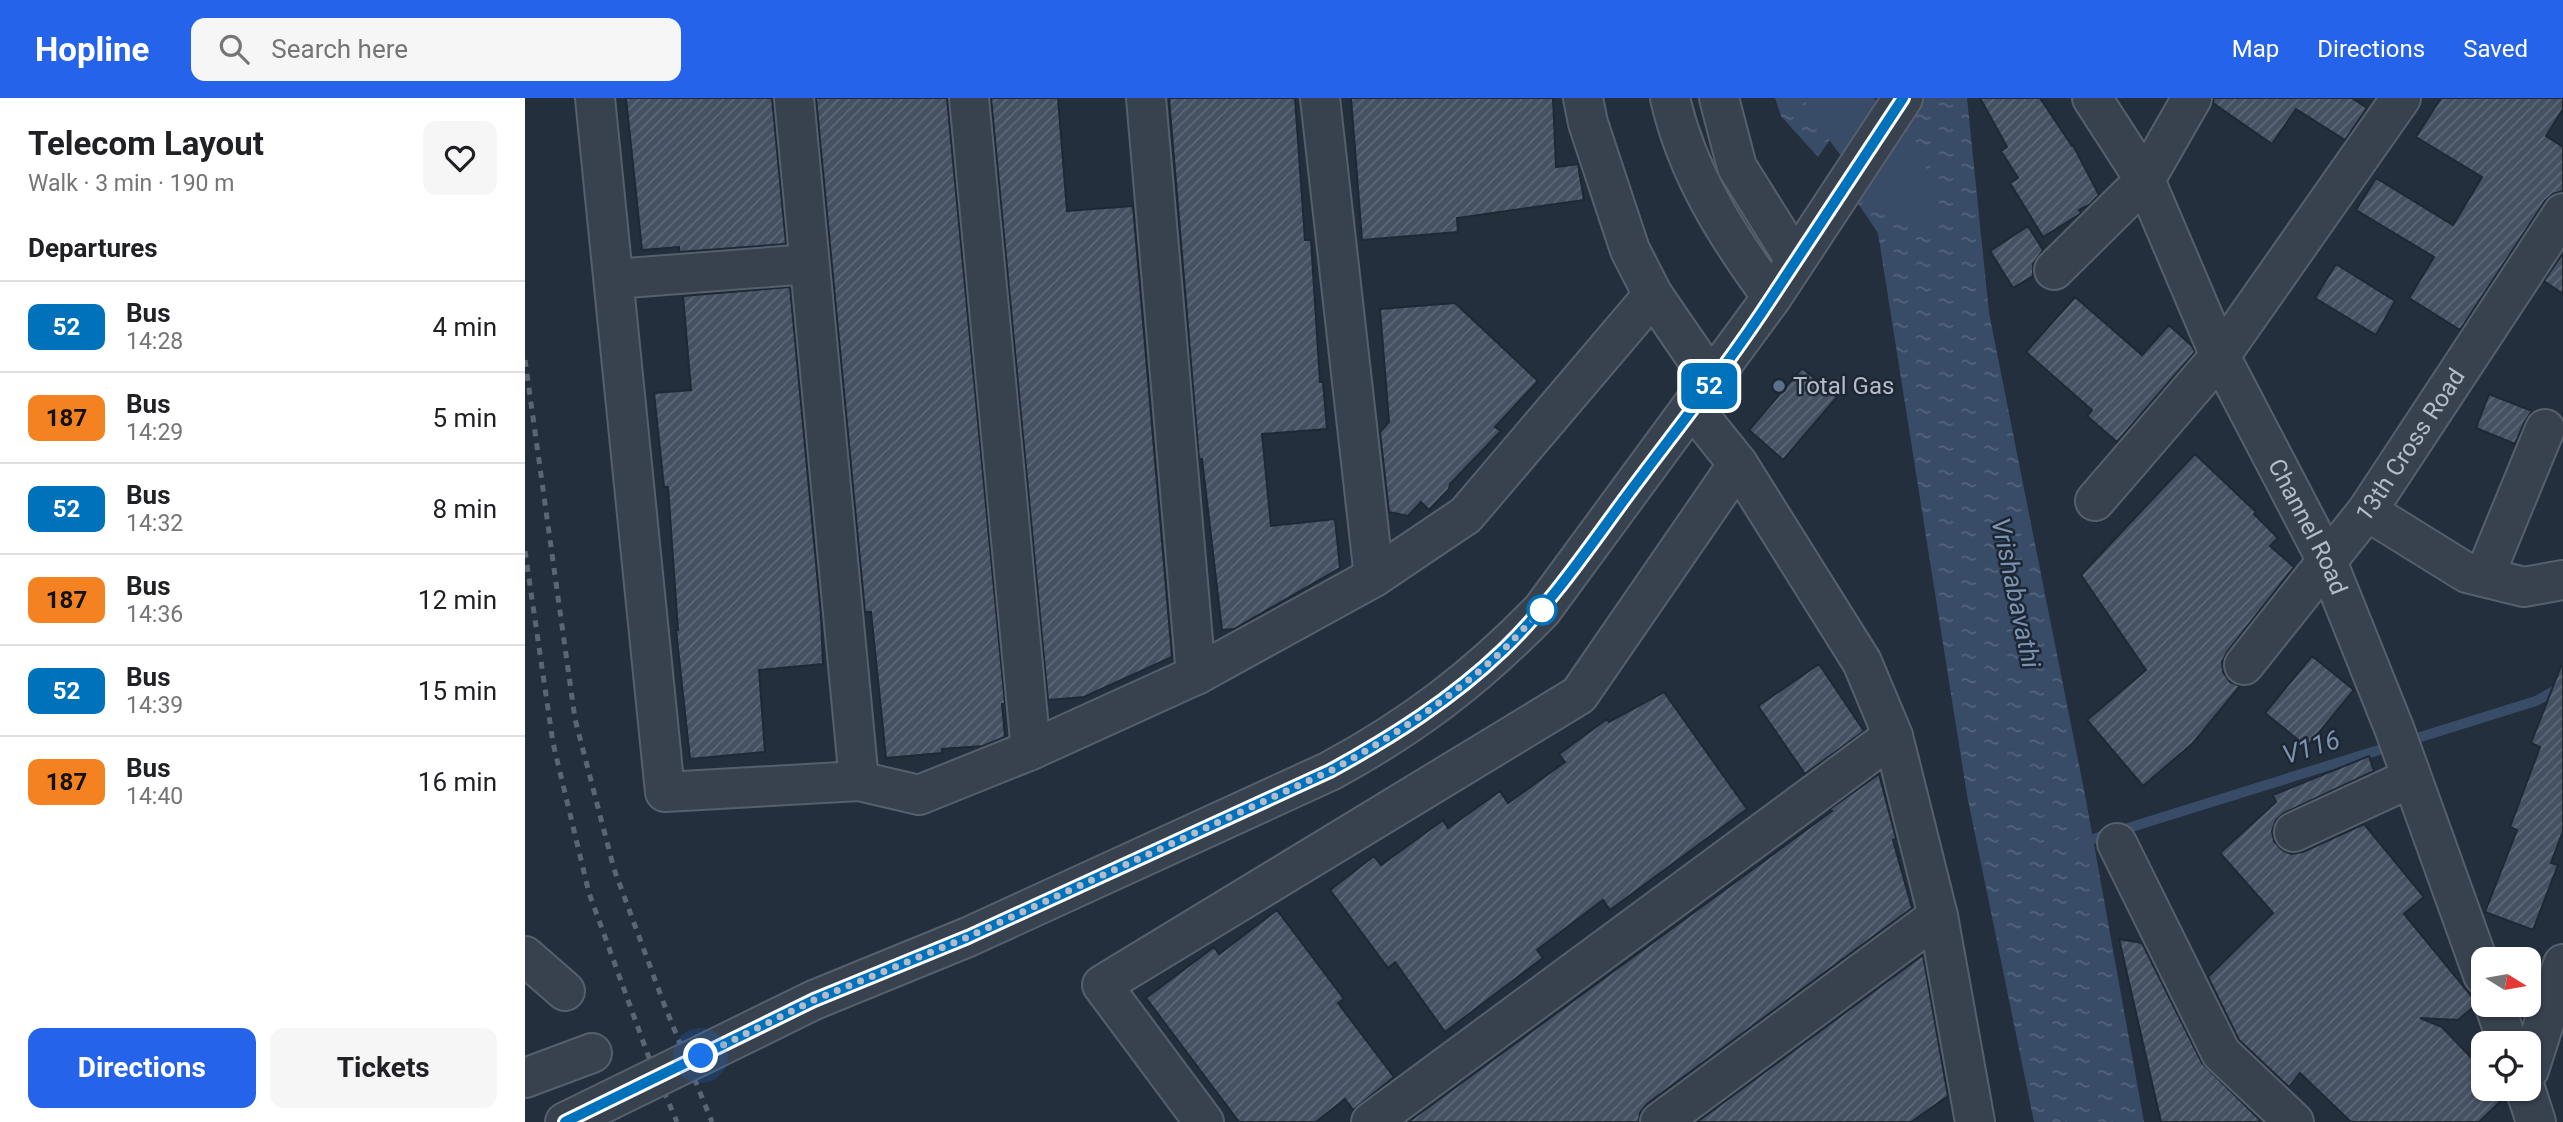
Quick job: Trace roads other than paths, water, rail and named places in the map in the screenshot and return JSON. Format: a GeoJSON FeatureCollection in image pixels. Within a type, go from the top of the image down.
{"type":"FeatureCollection","features":[{"type":"Feature","properties":{"kind":"street"},"geometry":{"type":"LineString","coordinates":[[595,98],[665,792],[859,781],[919,795],[1031,750],[1196,675],[1374,577],[1466,515],[1653,295]]}},
{"type":"Feature","properties":{"kind":"street"},"geometry":{"type":"LineString","coordinates":[[794,98],[859,781]]}},
{"type":"Feature","properties":{"kind":"street"},"geometry":{"type":"LineString","coordinates":[[969,98],[1031,750]]}},
{"type":"Feature","properties":{"kind":"street"},"geometry":{"type":"LineString","coordinates":[[1146,98],[1196,675]]}},
{"type":"Feature","properties":{"kind":"street"},"geometry":{"type":"LineString","coordinates":[[1320,98],[1374,577]]}},
{"type":"Feature","properties":{"kind":"street"},"geometry":{"type":"LineString","coordinates":[[1584,98],[1588,123],[1630,250],[1738,464],[1862,662],[1893,736],[1938,916],[1968,1118]]}},
{"type":"Feature","properties":{"kind":"street"},"geometry":{"type":"LineString","coordinates":[[1669,98],[1695,174],[1720,222],[1772,297]]}},
{"type":"Feature","properties":{"kind":"street"},"geometry":{"type":"LineString","coordinates":[[1719,98],[1737,167],[1799,253]]}},
{"type":"Feature","properties":{"kind":"street"},"geometry":{"type":"LineString","coordinates":[[565,1122],[814,1000],[968,937],[1330,771],[1375,747],[1459,688],[1502,651],[1542,610],[1772,297],[1903,98]]}},
{"type":"Feature","properties":{"kind":"street","name":"Channel Road"},"geometry":{"type":"LineString","coordinates":[[2092,98],[2145,180],[2220,356],[2327,561],[2404,755],[2473,947]]}},
{"type":"Feature","properties":{"kind":"street"},"geometry":{"type":"LineString","coordinates":[[2054,270],[2145,180],[2192,98]]}},
{"type":"Feature","properties":{"kind":"street"},"geometry":{"type":"LineString","coordinates":[[2095,501],[2220,356],[2401,98]]}},
{"type":"Feature","properties":{"kind":"street","name":"13th Cross Road"},"geometry":{"type":"LineString","coordinates":[[2245,666],[2367,511],[2563,213]]}},
{"type":"Feature","properties":{"kind":"street"},"geometry":{"type":"LineString","coordinates":[[614,279],[809,264]]}},
{"type":"Feature","properties":{"kind":"street"},"geometry":{"type":"LineString","coordinates":[[2484,577],[2545,429]]}},
{"type":"Feature","properties":{"kind":"street"},"geometry":{"type":"LineString","coordinates":[[1204,1122],[1102,985],[1579,695],[1738,464]]}},
{"type":"Feature","properties":{"kind":"street"},"geometry":{"type":"LineString","coordinates":[[2367,511],[2467,573],[2524,587],[2563,580]]}},
{"type":"Feature","properties":{"kind":"street"},"geometry":{"type":"LineString","coordinates":[[1371,1122],[1893,736]]}},
{"type":"Feature","properties":{"kind":"street"},"geometry":{"type":"LineString","coordinates":[[2294,832],[2404,755]]}},
{"type":"Feature","properties":{"kind":"street"},"geometry":{"type":"LineString","coordinates":[[2117,843],[2221,1053],[2294,1122]]}},
{"type":"Feature","properties":{"kind":"street"},"geometry":{"type":"LineString","coordinates":[[1660,1122],[1938,916]]}},
{"type":"Feature","properties":{"kind":"street"},"geometry":{"type":"LineString","coordinates":[[525,956],[565,991]]}},
{"type":"Feature","properties":{"kind":"street"},"geometry":{"type":"LineString","coordinates":[[2541,1033],[2563,964]]}},
{"type":"Feature","properties":{"kind":"street"},"geometry":{"type":"LineString","coordinates":[[525,1078],[592,1053]]}},
{"type":"Feature","properties":{"kind":"street"},"geometry":{"type":"LineString","coordinates":[[2529,1101],[2536,1122]]}},
{"type":"Feature","properties":{"kind":"water"},"geometry":{"type":"Polygon","coordinates":[[[1775,98],[1859,98],[1818,157],[1781,116],[1775,98]]]}},
{"type":"Feature","properties":{"kind":"water"},"geometry":{"type":"Polygon","coordinates":[[[1920,98],[1967,98],[1989,313],[2086,800],[2144,1122],[2034,1122],[1967,795],[1878,233],[1855,199],[1920,98]]]}},
{"type":"Feature","properties":{"kind":"waterway","name":"Vrishabavathi"},"geometry":{"type":"LineString","coordinates":[[1836,98],[1909,196]]}},
{"type":"Feature","properties":{"kind":"waterway","name":"V116"},"geometry":{"type":"LineString","coordinates":[[2080,843],[2536,701],[2563,686]]}},
{"type":"Feature","properties":{"kind":"railway"},"geometry":{"type":"LineString","coordinates":[[525,360],[575,719],[614,869],[664,1004],[712,1122]]}},
{"type":"Feature","properties":{"kind":"railway"},"geometry":{"type":"LineString","coordinates":[[525,551],[553,743],[589,893],[648,1055],[677,1122]]}},
{"type":"Feature","properties":{"kind":"place","name":"Total Gas"},"geometry":{"type":"Point","coordinates":[1779,386]}}]}
